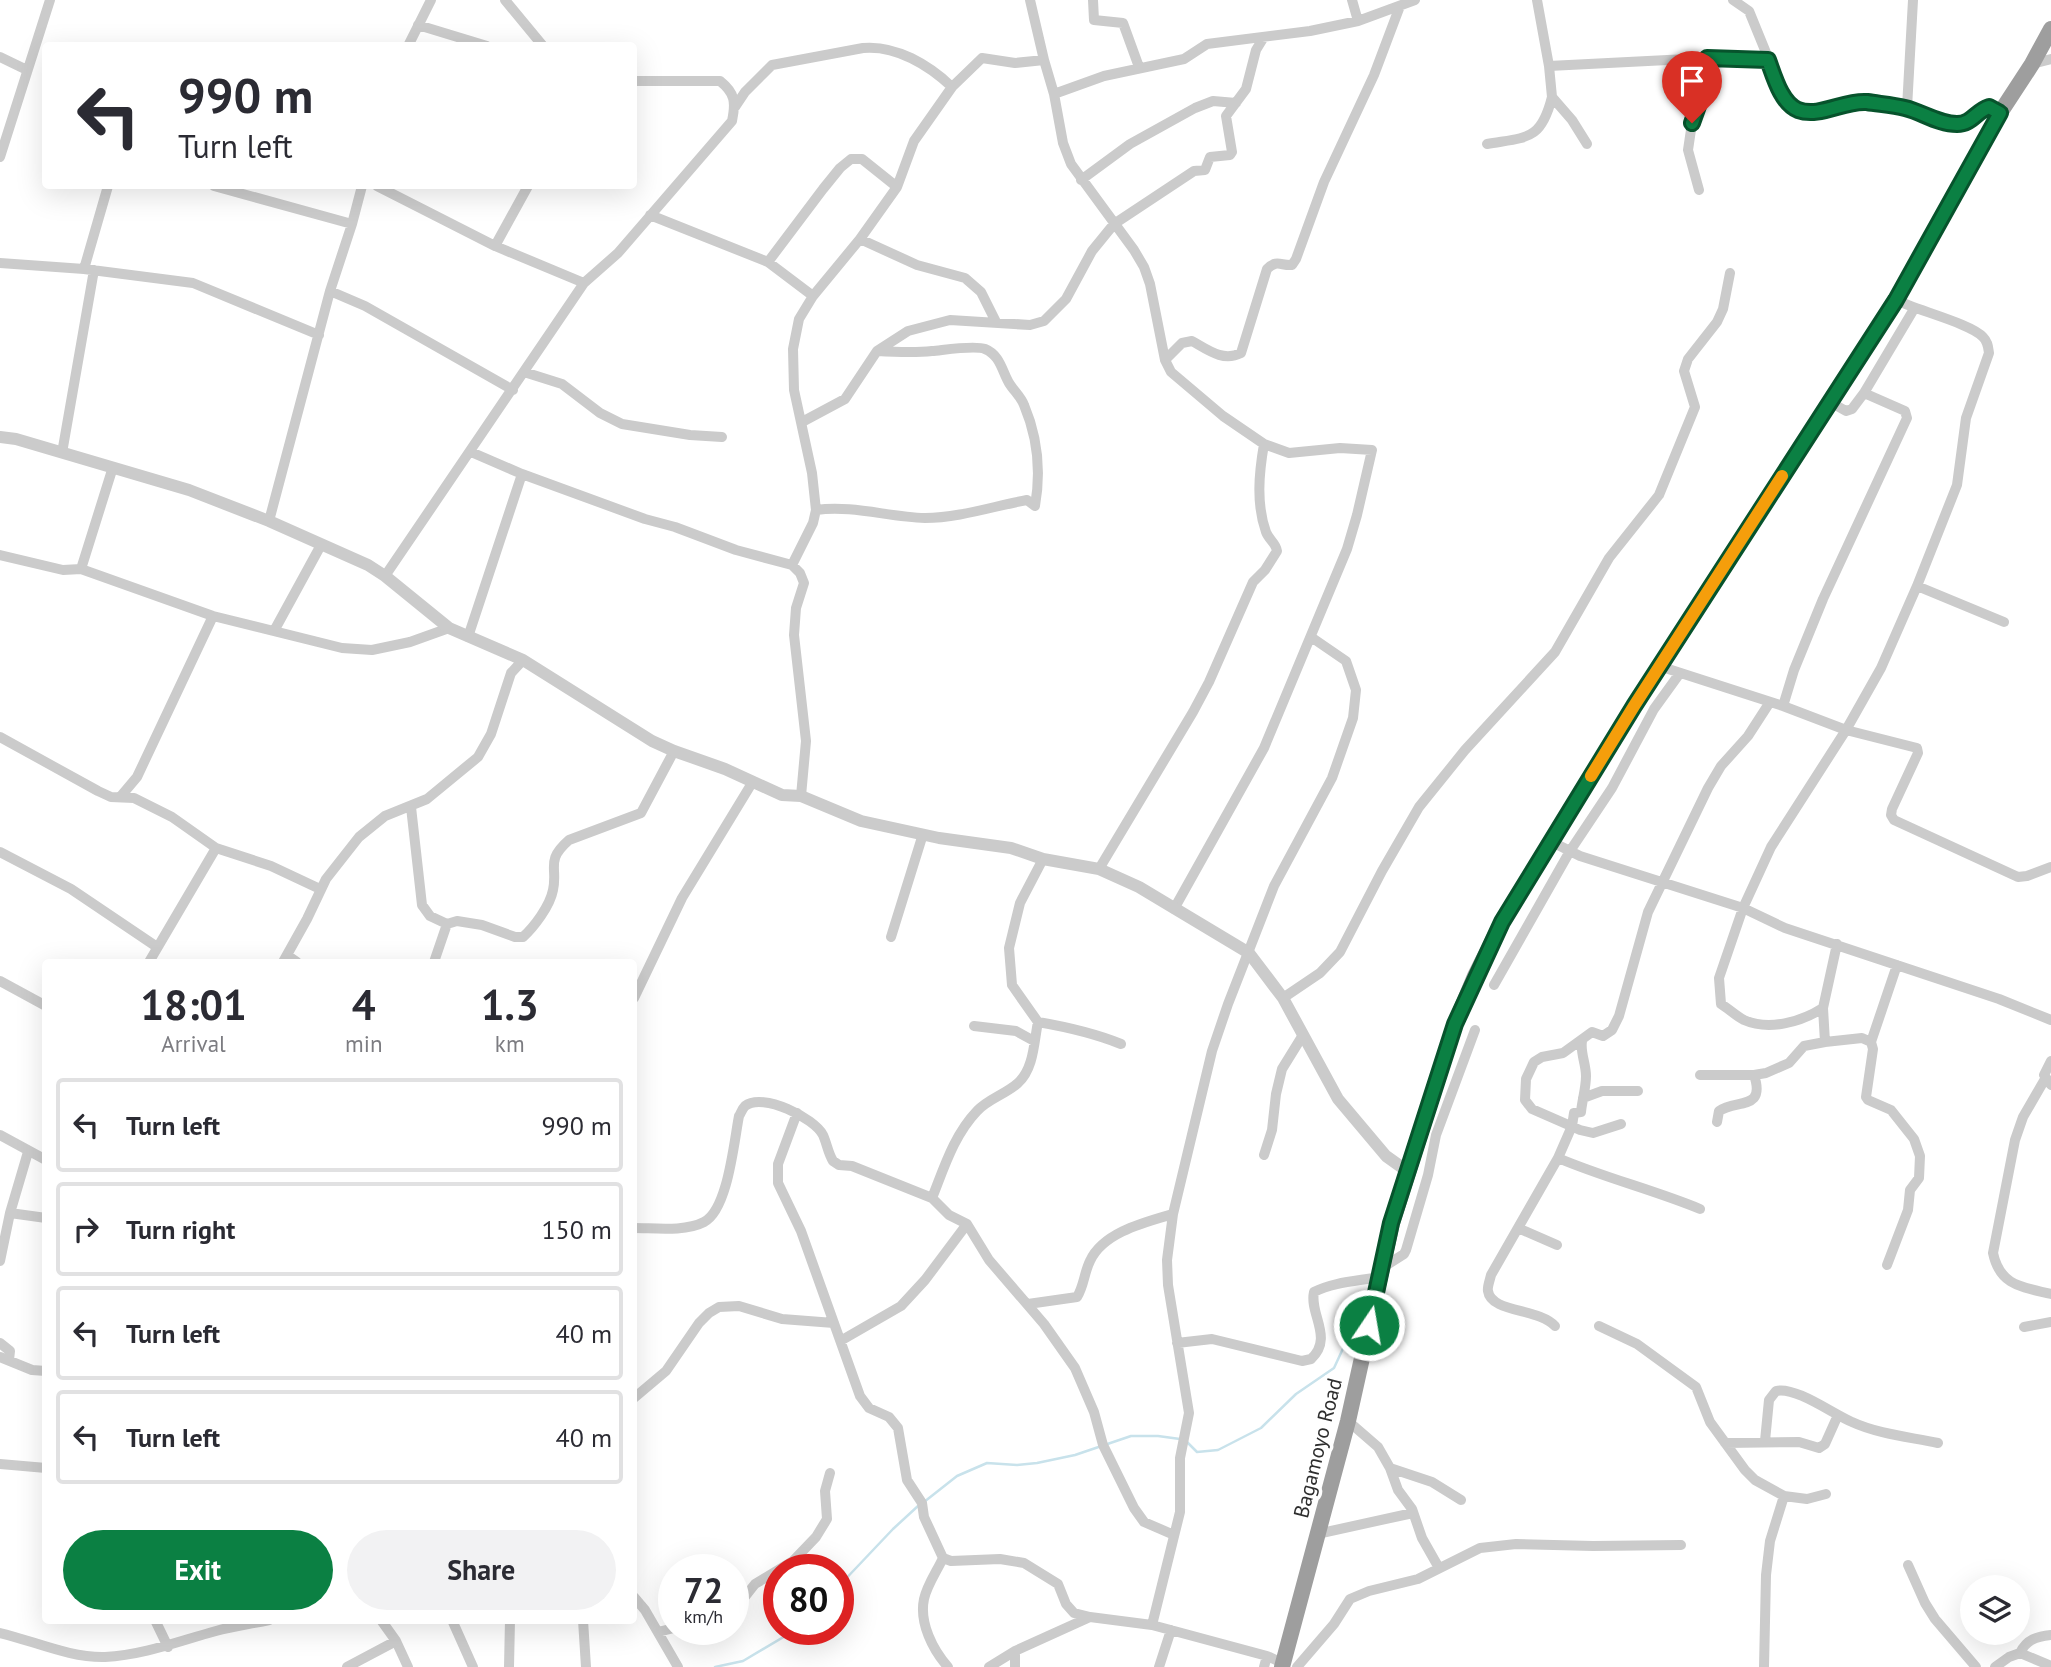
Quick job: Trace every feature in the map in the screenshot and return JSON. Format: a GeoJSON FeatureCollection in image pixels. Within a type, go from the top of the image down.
{"type":"FeatureCollection","features":[{"type":"Feature","properties":{"kind":"highway","name":"Bagamoyo Road"},"geometry":{"type":"LineString","coordinates":[[1282,1667],[1348,1421],[1391,1223],[1407,1171],[1428,1133],[1455,1024],[1475,976],[1502,922],[1659,666],[1896,300],[2000,113],[2051,29]]}},
{"type":"Feature","properties":{"kind":"street"},"geometry":{"type":"LineString","coordinates":[[0,157],[50,0]]}},
{"type":"Feature","properties":{"kind":"street"},"geometry":{"type":"LineString","coordinates":[[410,42],[431,0]]}},
{"type":"Feature","properties":{"kind":"street"},"geometry":{"type":"LineString","coordinates":[[505,0],[539,42]]}},
{"type":"Feature","properties":{"kind":"street"},"geometry":{"type":"LineString","coordinates":[[1030,0],[1054,94],[1063,143],[1075,172],[1144,267],[1150,284],[1164,359],[1171,372],[1223,416],[1264,444],[1289,453],[1340,448],[1372,450],[1347,549],[1264,748],[1174,909]]}},
{"type":"Feature","properties":{"kind":"street"},"geometry":{"type":"LineString","coordinates":[[1093,0],[1094,20],[1123,23],[1139,67]]}},
{"type":"Feature","properties":{"kind":"street"},"geometry":{"type":"LineString","coordinates":[[1352,0],[1358,21]]}},
{"type":"Feature","properties":{"kind":"street"},"geometry":{"type":"LineString","coordinates":[[1054,94],[1104,76],[1184,59],[1207,44],[1310,31],[1358,21],[1415,0]]}},
{"type":"Feature","properties":{"kind":"street"},"geometry":{"type":"LineString","coordinates":[[1487,144],[1532,134],[1541,127],[1548,115],[1552,97],[1537,0]]}},
{"type":"Feature","properties":{"kind":"street"},"geometry":{"type":"LineString","coordinates":[[1733,0],[1748,6],[1787,104],[1799,111],[1814,112],[1851,102],[1907,108],[1951,124],[1968,122],[1984,108],[1989,107],[2000,113]]}},
{"type":"Feature","properties":{"kind":"street"},"geometry":{"type":"LineString","coordinates":[[1907,108],[1913,0]]}},
{"type":"Feature","properties":{"kind":"street"},"geometry":{"type":"LineString","coordinates":[[1164,359],[1187,341],[1223,357],[1231,358],[1241,353],[1267,269],[1279,262],[1292,265],[1296,259],[1324,182],[1374,75],[1400,6]]}},
{"type":"Feature","properties":{"kind":"street"},"geometry":{"type":"LineString","coordinates":[[418,24],[474,42]]}},
{"type":"Feature","properties":{"kind":"street"},"geometry":{"type":"LineString","coordinates":[[802,422],[845,399],[877,351],[908,331],[950,320],[1030,325],[1044,321],[1066,299],[1092,251],[1114,224],[1194,171],[1205,170],[1210,157],[1230,155],[1232,149],[1226,116],[1246,89],[1256,50],[1264,37]]}},
{"type":"Feature","properties":{"kind":"street"},"geometry":{"type":"LineString","coordinates":[[385,576],[584,283],[618,253],[694,167],[732,121],[735,107],[746,92],[772,65],[874,47],[915,60],[934,71],[952,87]]}},
{"type":"Feature","properties":{"kind":"street"},"geometry":{"type":"LineString","coordinates":[[0,57],[27,70]]}},
{"type":"Feature","properties":{"kind":"street"},"geometry":{"type":"LineString","coordinates":[[792,565],[810,530],[816,510],[816,494],[794,390],[793,349],[799,319],[813,296],[860,239],[897,187],[914,141],[952,87],[982,58],[1015,63],[1044,60]]}},
{"type":"Feature","properties":{"kind":"street"},"geometry":{"type":"LineString","coordinates":[[1549,66],[1707,58],[1768,60]]}},
{"type":"Feature","properties":{"kind":"street"},"geometry":{"type":"LineString","coordinates":[[1699,190],[1688,150],[1692,123],[1702,95],[1707,58]]}},
{"type":"Feature","properties":{"kind":"street"},"geometry":{"type":"LineString","coordinates":[[2032,64],[2051,59]]}},
{"type":"Feature","properties":{"kind":"street"},"geometry":{"type":"LineString","coordinates":[[637,81],[720,81],[730,90],[735,107]]}},
{"type":"Feature","properties":{"kind":"street"},"geometry":{"type":"LineString","coordinates":[[1552,97],[1572,120],[1587,144]]}},
{"type":"Feature","properties":{"kind":"street"},"geometry":{"type":"LineString","coordinates":[[1081,180],[1130,144],[1195,108],[1213,101],[1236,103]]}},
{"type":"Feature","properties":{"kind":"street"},"geometry":{"type":"LineString","coordinates":[[768,262],[831,179],[851,159],[862,159],[897,187]]}},
{"type":"Feature","properties":{"kind":"street"},"geometry":{"type":"LineString","coordinates":[[62,453],[89,270],[107,189]]}},
{"type":"Feature","properties":{"kind":"street"},"geometry":{"type":"LineString","coordinates":[[225,189],[352,224]]}},
{"type":"Feature","properties":{"kind":"street"},"geometry":{"type":"LineString","coordinates":[[269,521],[330,291],[361,189]]}},
{"type":"Feature","properties":{"kind":"street"},"geometry":{"type":"LineString","coordinates":[[383,189],[495,246],[584,283]]}},
{"type":"Feature","properties":{"kind":"street"},"geometry":{"type":"LineString","coordinates":[[495,246],[526,189]]}},
{"type":"Feature","properties":{"kind":"street"},"geometry":{"type":"LineString","coordinates":[[650,215],[768,262],[813,296]]}},
{"type":"Feature","properties":{"kind":"street"},"geometry":{"type":"LineString","coordinates":[[860,239],[917,265],[965,278],[981,292],[996,322]]}},
{"type":"Feature","properties":{"kind":"street"},"geometry":{"type":"LineString","coordinates":[[0,264],[89,270],[193,283],[319,335]]}},
{"type":"Feature","properties":{"kind":"street"},"geometry":{"type":"LineString","coordinates":[[1283,999],[1320,974],[1340,952],[1419,807],[1465,750],[1555,652],[1609,558],[1659,495],[1695,407],[1684,371],[1688,359],[1723,309],[1730,273]]}},
{"type":"Feature","properties":{"kind":"street"},"geometry":{"type":"LineString","coordinates":[[330,291],[365,306],[513,390]]}},
{"type":"Feature","properties":{"kind":"street"},"geometry":{"type":"LineString","coordinates":[[1823,1008],[1800,1019],[1766,1027],[1743,1019],[1721,1004],[1719,978],[1743,908],[1771,848],[1846,730],[1881,668],[1957,485],[1966,418],[1989,353],[1988,345],[1982,336],[1973,330],[1896,300]]}},
{"type":"Feature","properties":{"kind":"street"},"geometry":{"type":"LineString","coordinates":[[1830,402],[1846,411],[1852,409],[1914,309]]}},
{"type":"Feature","properties":{"kind":"street"},"geometry":{"type":"LineString","coordinates":[[816,510],[844,508],[909,517],[939,518],[1027,500],[1035,506],[1039,484],[1038,452],[1024,405],[1009,382],[1003,366],[993,354],[983,348],[877,351]]}},
{"type":"Feature","properties":{"kind":"street"},"geometry":{"type":"LineString","coordinates":[[524,372],[562,384],[600,414],[622,424],[722,438]]}},
{"type":"Feature","properties":{"kind":"street"},"geometry":{"type":"LineString","coordinates":[[1783,706],[1794,670],[1823,599],[1907,418],[1905,411],[1864,393]]}},
{"type":"Feature","properties":{"kind":"street"},"geometry":{"type":"LineString","coordinates":[[0,437],[16,439],[189,490],[269,521],[368,565],[449,628],[523,660],[615,719],[674,751],[725,769],[782,795],[801,796],[861,821],[1012,848],[1043,859],[1098,869],[1139,887],[1249,953],[1283,999],[1338,1099],[1386,1156],[1407,1171]]}},
{"type":"Feature","properties":{"kind":"street"},"geometry":{"type":"LineString","coordinates":[[1098,869],[1193,712],[1253,582],[1265,570],[1277,551],[1266,532],[1260,505],[1259,486],[1264,444]]}},
{"type":"Feature","properties":{"kind":"street"},"geometry":{"type":"LineString","coordinates":[[471,452],[522,474],[736,550],[792,565],[800,573],[804,583],[796,608],[794,635],[806,741],[801,796]]}},
{"type":"Feature","properties":{"kind":"street"},"geometry":{"type":"LineString","coordinates":[[81,569],[113,467]]}},
{"type":"Feature","properties":{"kind":"street"},"geometry":{"type":"LineString","coordinates":[[468,637],[522,474]]}},
{"type":"Feature","properties":{"kind":"street"},"geometry":{"type":"LineString","coordinates":[[274,631],[321,545]]}},
{"type":"Feature","properties":{"kind":"street"},"geometry":{"type":"LineString","coordinates":[[0,555],[63,570],[81,569],[213,616],[342,648],[372,650],[410,642],[449,628]]}},
{"type":"Feature","properties":{"kind":"street"},"geometry":{"type":"LineString","coordinates":[[1917,586],[2004,622]]}},
{"type":"Feature","properties":{"kind":"street"},"geometry":{"type":"LineString","coordinates":[[121,796],[136,777],[213,616]]}},
{"type":"Feature","properties":{"kind":"street"},"geometry":{"type":"LineString","coordinates":[[1152,1625],[1182,1501],[1180,1458],[1189,1413],[1168,1285],[1167,1260],[1173,1214],[1212,1051],[1228,1004],[1275,886],[1332,778],[1353,718],[1356,690],[1346,661],[1311,637]]}},
{"type":"Feature","properties":{"kind":"street"},"geometry":{"type":"LineString","coordinates":[[285,959],[320,889],[333,868],[359,837],[385,816],[427,799],[478,757],[491,734],[511,673],[523,660]]}},
{"type":"Feature","properties":{"kind":"street"},"geometry":{"type":"LineString","coordinates":[[1659,666],[1783,706],[1846,730],[1917,748],[1918,753],[1892,809],[1894,820],[2018,877],[2051,867]]}},
{"type":"Feature","properties":{"kind":"street"},"geometry":{"type":"LineString","coordinates":[[1494,985],[1570,851],[1612,788],[1654,709],[1680,673]]}},
{"type":"Feature","properties":{"kind":"street"},"geometry":{"type":"LineString","coordinates":[[1621,1124],[1593,1133],[1532,1109],[1525,1100],[1526,1079],[1534,1062],[1542,1057],[1563,1052],[1582,1041],[1592,1031],[1603,1036],[1612,1030],[1619,1016],[1648,912],[1708,788],[1721,766],[1748,736],[1770,702]]}},
{"type":"Feature","properties":{"kind":"street"},"geometry":{"type":"LineString","coordinates":[[0,737],[98,791],[111,797],[134,798],[172,817],[216,848],[271,866],[320,889]]}},
{"type":"Feature","properties":{"kind":"street"},"geometry":{"type":"LineString","coordinates":[[411,807],[422,905],[430,916],[447,924],[457,921],[475,923],[515,937],[523,937],[530,931],[552,895],[555,882],[553,861],[560,847],[569,840],[641,813],[674,751]]}},
{"type":"Feature","properties":{"kind":"street"},"geometry":{"type":"LineString","coordinates":[[637,992],[682,898],[752,783]]}},
{"type":"Feature","properties":{"kind":"street"},"geometry":{"type":"LineString","coordinates":[[891,937],[923,834]]}},
{"type":"Feature","properties":{"kind":"street"},"geometry":{"type":"LineString","coordinates":[[1552,842],[1663,884],[1743,908],[1785,928],[1999,999],[2051,1020]]}},
{"type":"Feature","properties":{"kind":"street"},"geometry":{"type":"LineString","coordinates":[[151,959],[216,848]]}},
{"type":"Feature","properties":{"kind":"street"},"geometry":{"type":"LineString","coordinates":[[0,852],[71,889],[157,947]]}},
{"type":"Feature","properties":{"kind":"street"},"geometry":{"type":"LineString","coordinates":[[1043,859],[1020,904],[1009,948],[1012,985],[1038,1022],[1071,1027],[1121,1044]]}},
{"type":"Feature","properties":{"kind":"street"},"geometry":{"type":"LineString","coordinates":[[435,959],[447,924]]}},
{"type":"Feature","properties":{"kind":"street"},"geometry":{"type":"LineString","coordinates":[[1825,1042],[1822,1035],[1823,1008],[1837,944]]}},
{"type":"Feature","properties":{"kind":"street"},"geometry":{"type":"LineString","coordinates":[[1887,1265],[1908,1210],[1910,1190],[1919,1178],[1921,1168],[1919,1147],[1914,1139],[1891,1110],[1866,1097],[1873,1049],[1871,1042],[1897,965]]}},
{"type":"Feature","properties":{"kind":"street"},"geometry":{"type":"LineString","coordinates":[[0,981],[42,1004]]}},
{"type":"Feature","properties":{"kind":"street"},"geometry":{"type":"LineString","coordinates":[[932,1198],[951,1149],[965,1127],[979,1109],[1019,1083],[1025,1074],[1030,1063],[1038,1022]]}},
{"type":"Feature","properties":{"kind":"street"},"geometry":{"type":"LineString","coordinates":[[974,1026],[1016,1031],[1034,1041]]}},
{"type":"Feature","properties":{"kind":"street"},"geometry":{"type":"LineString","coordinates":[[1177,1343],[1212,1339],[1302,1361],[1311,1359],[1319,1347],[1321,1332],[1321,1324],[1312,1301],[1314,1292],[1380,1273],[1406,1250],[1428,1175],[1428,1133],[1475,1030]]}},
{"type":"Feature","properties":{"kind":"street"},"geometry":{"type":"LineString","coordinates":[[1265,1156],[1282,1069],[1303,1035]]}},
{"type":"Feature","properties":{"kind":"street"},"geometry":{"type":"LineString","coordinates":[[1700,1075],[1766,1073],[1789,1063],[1804,1046],[1862,1038],[1871,1042]]}},
{"type":"Feature","properties":{"kind":"street"},"geometry":{"type":"LineString","coordinates":[[1555,1326],[1540,1315],[1501,1306],[1492,1300],[1487,1290],[1491,1275],[1558,1158],[1572,1126],[1574,1113],[1581,1112],[1586,1079],[1582,1041]]}},
{"type":"Feature","properties":{"kind":"street"},"geometry":{"type":"LineString","coordinates":[[2051,1061],[2046,1069],[2048,1082],[2023,1117],[2015,1140],[1993,1254],[1996,1269],[2005,1278],[2051,1294]]}},
{"type":"Feature","properties":{"kind":"street"},"geometry":{"type":"LineString","coordinates":[[1717,1122],[1719,1111],[1728,1105],[1744,1105],[1754,1097],[1757,1091],[1754,1075]]}},
{"type":"Feature","properties":{"kind":"street"},"geometry":{"type":"LineString","coordinates":[[1583,1098],[1602,1091],[1639,1091]]}},
{"type":"Feature","properties":{"kind":"street"},"geometry":{"type":"LineString","coordinates":[[637,1228],[691,1226],[705,1222],[713,1214],[722,1197],[739,1116],[745,1107],[766,1103],[797,1113],[822,1133],[833,1161],[839,1165],[852,1166],[932,1198],[949,1215],[967,1224],[989,1259],[1028,1304],[1075,1368],[1094,1412],[1103,1445],[1134,1507],[1144,1522],[1174,1535]]}},
{"type":"Feature","properties":{"kind":"street"},"geometry":{"type":"LineString","coordinates":[[797,1113],[778,1164],[778,1183],[801,1231],[860,1396],[869,1408],[889,1417],[898,1428],[907,1480],[922,1503],[924,1517],[943,1558],[951,1561],[1000,1559],[1024,1563],[1058,1584],[1069,1609],[1090,1617],[1152,1625],[1267,1656],[1278,1661],[1282,1667]]}},
{"type":"Feature","properties":{"kind":"street"},"geometry":{"type":"LineString","coordinates":[[0,1135],[42,1158]]}},
{"type":"Feature","properties":{"kind":"street"},"geometry":{"type":"LineString","coordinates":[[0,1261],[10,1213],[28,1152]]}},
{"type":"Feature","properties":{"kind":"street"},"geometry":{"type":"LineString","coordinates":[[1558,1158],[1588,1171],[1662,1193],[1700,1209]]}},
{"type":"Feature","properties":{"kind":"street"},"geometry":{"type":"LineString","coordinates":[[10,1213],[42,1217]]}},
{"type":"Feature","properties":{"kind":"street"},"geometry":{"type":"LineString","coordinates":[[1028,1304],[1076,1297],[1082,1290],[1089,1262],[1100,1248],[1126,1229],[1173,1214]]}},
{"type":"Feature","properties":{"kind":"street"},"geometry":{"type":"LineString","coordinates":[[842,1340],[901,1306],[925,1280],[967,1224]]}},
{"type":"Feature","properties":{"kind":"street"},"geometry":{"type":"LineString","coordinates":[[1518,1228],[1557,1245]]}},
{"type":"Feature","properties":{"kind":"street"},"geometry":{"type":"LineString","coordinates":[[637,1395],[666,1371],[699,1323],[719,1307],[739,1306],[782,1319],[834,1323]]}},
{"type":"Feature","properties":{"kind":"street"},"geometry":{"type":"LineString","coordinates":[[2024,1327],[2051,1322]]}},
{"type":"Feature","properties":{"kind":"street"},"geometry":{"type":"LineString","coordinates":[[1599,1326],[1637,1344],[1696,1387],[1710,1422],[1755,1480],[1784,1496],[1807,1500],[1826,1494]]}},
{"type":"Feature","properties":{"kind":"street"},"geometry":{"type":"LineString","coordinates":[[0,1343],[10,1352],[4,1358],[32,1370],[42,1371]]}},
{"type":"Feature","properties":{"kind":"street"},"geometry":{"type":"LineString","coordinates":[[1765,1441],[1769,1399],[1780,1389],[1866,1427],[1938,1443]]}},
{"type":"Feature","properties":{"kind":"street"},"geometry":{"type":"LineString","coordinates":[[1725,1443],[1799,1442],[1819,1448],[1825,1444],[1838,1415]]}},
{"type":"Feature","properties":{"kind":"street"},"geometry":{"type":"LineString","coordinates":[[1348,1421],[1378,1447],[1439,1568]]}},
{"type":"Feature","properties":{"kind":"street"},"geometry":{"type":"LineString","coordinates":[[0,1464],[42,1468]]}},
{"type":"Feature","properties":{"kind":"street"},"geometry":{"type":"LineString","coordinates":[[1390,1468],[1432,1482],[1461,1500]]}},
{"type":"Feature","properties":{"kind":"street"},"geometry":{"type":"LineString","coordinates":[[749,1589],[793,1561],[816,1537],[827,1519],[825,1491],[830,1473]]}},
{"type":"Feature","properties":{"kind":"street"},"geometry":{"type":"LineString","coordinates":[[1764,1667],[1770,1541],[1784,1496]]}},
{"type":"Feature","properties":{"kind":"street"},"geometry":{"type":"LineString","coordinates":[[1317,1534],[1413,1513]]}},
{"type":"Feature","properties":{"kind":"street"},"geometry":{"type":"LineString","coordinates":[[1297,1667],[1338,1618],[1350,1599],[1369,1591],[1418,1579],[1480,1548],[1516,1544],[1681,1545]]}},
{"type":"Feature","properties":{"kind":"street"},"geometry":{"type":"LineString","coordinates":[[943,1558],[924,1599],[924,1612],[932,1645],[948,1667]]}},
{"type":"Feature","properties":{"kind":"street"},"geometry":{"type":"LineString","coordinates":[[1908,1565],[1935,1619],[1976,1667]]}},
{"type":"Feature","properties":{"kind":"street"},"geometry":{"type":"LineString","coordinates":[[637,1601],[658,1632]]}},
{"type":"Feature","properties":{"kind":"street"},"geometry":{"type":"LineString","coordinates":[[989,1667],[1015,1651],[1090,1617]]}},
{"type":"Feature","properties":{"kind":"street"},"geometry":{"type":"LineString","coordinates":[[157,1624],[168,1647]]}},
{"type":"Feature","properties":{"kind":"street"},"geometry":{"type":"LineString","coordinates":[[0,1633],[48,1647],[104,1657],[168,1647],[216,1631],[250,1624]]}},
{"type":"Feature","properties":{"kind":"street"},"geometry":{"type":"LineString","coordinates":[[383,1624],[396,1641],[408,1667]]}},
{"type":"Feature","properties":{"kind":"street"},"geometry":{"type":"LineString","coordinates":[[454,1624],[474,1667]]}},
{"type":"Feature","properties":{"kind":"street"},"geometry":{"type":"LineString","coordinates":[[509,1667],[510,1624]]}},
{"type":"Feature","properties":{"kind":"street"},"geometry":{"type":"LineString","coordinates":[[583,1624],[586,1667]]}},
{"type":"Feature","properties":{"kind":"street"},"geometry":{"type":"LineString","coordinates":[[1159,1667],[1171,1630]]}},
{"type":"Feature","properties":{"kind":"street"},"geometry":{"type":"LineString","coordinates":[[1995,1667],[2020,1653],[2032,1639],[2051,1636]]}},
{"type":"Feature","properties":{"kind":"street"},"geometry":{"type":"LineString","coordinates":[[347,1667],[396,1641]]}},
{"type":"Feature","properties":{"kind":"street"},"geometry":{"type":"LineString","coordinates":[[665,1645],[678,1667]]}},
{"type":"Feature","properties":{"kind":"street"},"geometry":{"type":"LineString","coordinates":[[1308,1667],[1313,1648]]}},
{"type":"Feature","properties":{"kind":"street"},"geometry":{"type":"LineString","coordinates":[[1015,1651],[1015,1667]]}},
{"type":"Feature","properties":{"kind":"street"},"geometry":{"type":"LineString","coordinates":[[2020,1653],[2051,1666]]}},
{"type":"Feature","properties":{"kind":"street"},"geometry":{"type":"LineString","coordinates":[[1264,1667],[1267,1656]]}},
{"type":"Feature","properties":{"kind":"waterway"},"geometry":{"type":"LineString","coordinates":[[1186,1441],[1197,1452],[1218,1450],[1261,1428],[1296,1394],[1334,1368],[1346,1342],[1345,1312]]}},
{"type":"Feature","properties":{"kind":"waterway"},"geometry":{"type":"LineString","coordinates":[[924,1502],[957,1476],[987,1463],[1037,1463],[1075,1455],[1131,1436],[1180,1439]]}},
{"type":"Feature","properties":{"kind":"waterway"},"geometry":{"type":"LineString","coordinates":[[854,1570],[918,1506]]}},
{"type":"Feature","properties":{"kind":"waterway"},"geometry":{"type":"LineString","coordinates":[[715,1667],[743,1661],[770,1645]]}},
{"type":"Feature","properties":{"kind":"slow traffic"},"geometry":{"type":"LineString","coordinates":[[1591,776],[1782,476]]}},
{"type":"Feature","properties":{"kind":"route"},"geometry":{"type":"LineString","coordinates":[[1369,1325],[1391,1223],[1455,1024],[1502,922],[1634,706],[1896,300],[2000,113],[1989,107],[1984,108],[1968,122],[1951,124],[1907,108],[1867,102],[1851,102],[1814,112],[1799,111],[1787,104],[1768,60],[1707,58],[1702,95],[1692,123]]}}]}
